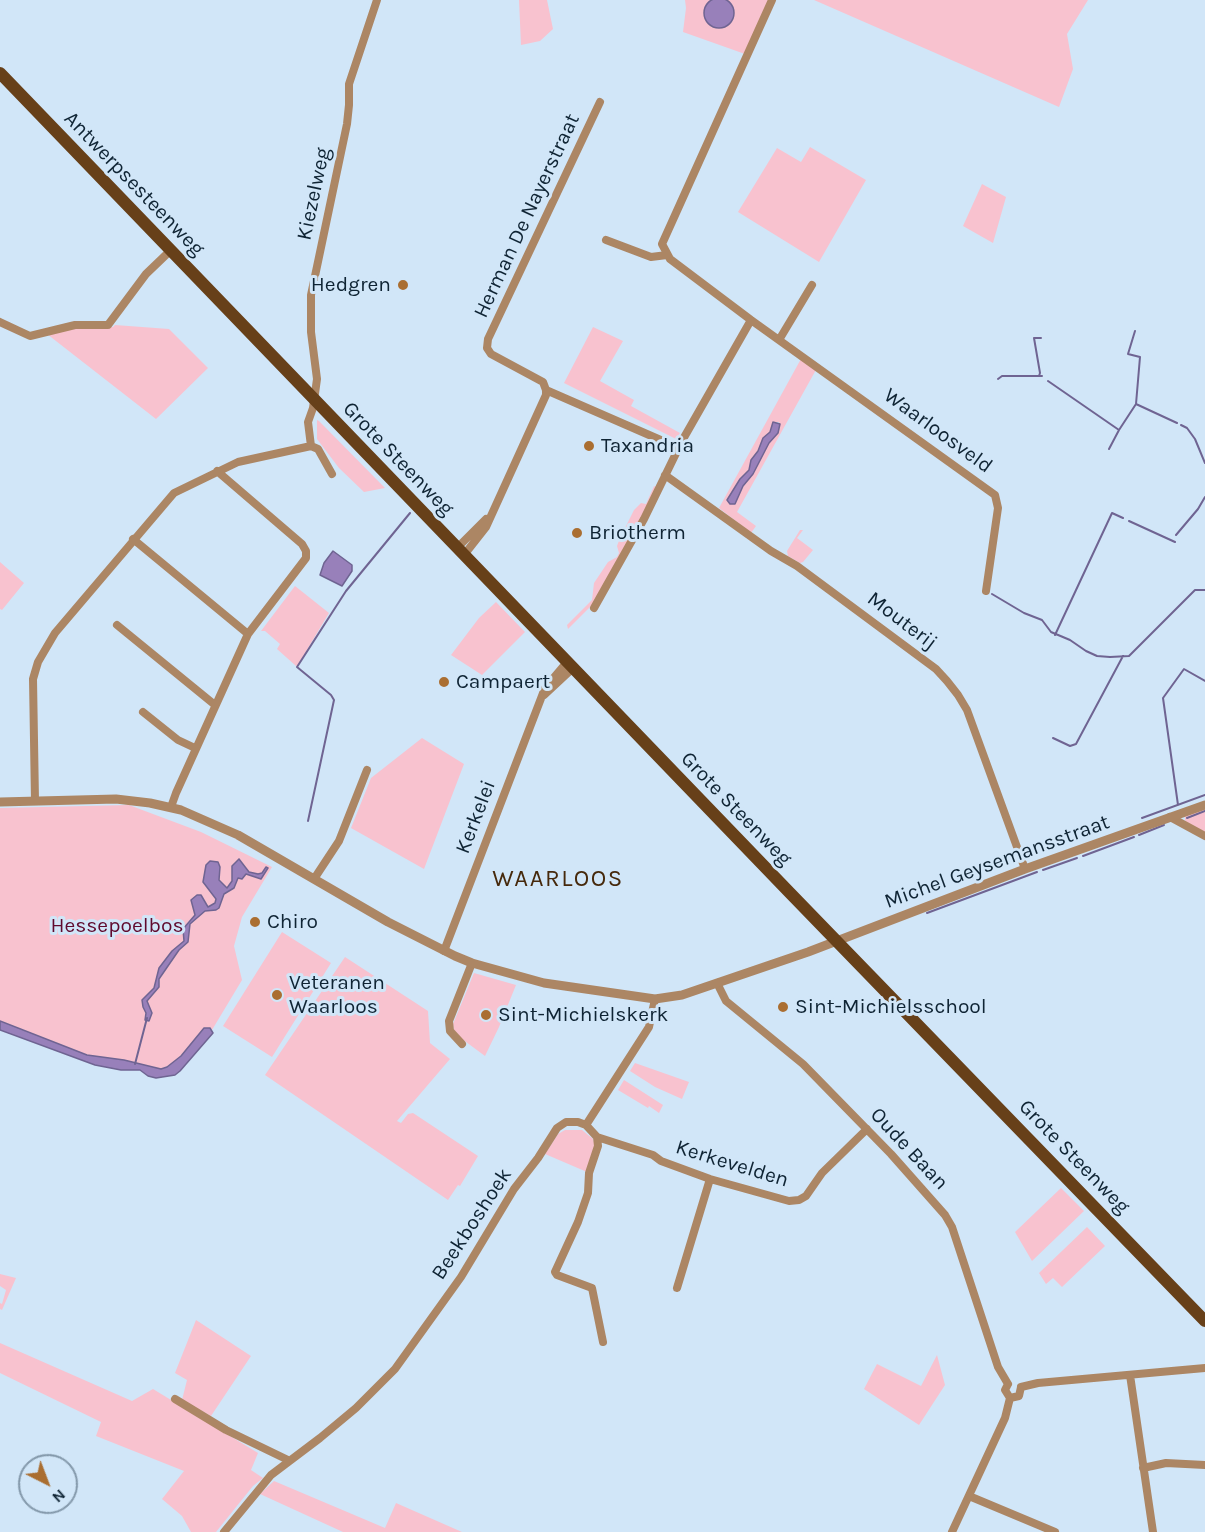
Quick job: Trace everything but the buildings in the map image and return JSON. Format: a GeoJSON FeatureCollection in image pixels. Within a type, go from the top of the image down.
{"type":"FeatureCollection","features":[{"type":"Feature","properties":{"kind":"main road","name":"Antwerpsesteenweg"},"geometry":{"type":"LineString","coordinates":[[0,73],[239,322]]}},
{"type":"Feature","properties":{"kind":"main road","name":"Grote Steenweg"},"geometry":{"type":"LineString","coordinates":[[239,322],[1205,1321]]}},
{"type":"Feature","properties":{"kind":"street","name":"Kiezelweg"},"geometry":{"type":"LineString","coordinates":[[310,446],[308,422],[317,379],[312,340],[311,295],[347,124],[349,84],[377,0]]}},
{"type":"Feature","properties":{"kind":"street"},"geometry":{"type":"LineString","coordinates":[[606,240],[651,257],[667,255],[662,244],[772,0]]}},
{"type":"Feature","properties":{"kind":"street","name":"Herman De Nayerstraat"},"geometry":{"type":"LineString","coordinates":[[546,390],[543,382],[537,378],[491,354],[487,348],[488,339],[600,102]]}},
{"type":"Feature","properties":{"kind":"street"},"geometry":{"type":"LineString","coordinates":[[0,322],[30,336],[75,325],[108,325],[146,274],[171,250]]}},
{"type":"Feature","properties":{"kind":"street","name":"Waarloosveld"},"geometry":{"type":"LineString","coordinates":[[667,255],[751,320],[995,495],[998,508],[986,591]]}},
{"type":"Feature","properties":{"kind":"street"},"geometry":{"type":"LineString","coordinates":[[779,340],[812,285]]}},
{"type":"Feature","properties":{"kind":"street"},"geometry":{"type":"LineString","coordinates":[[594,608],[644,519],[679,448],[751,320]]}},
{"type":"Feature","properties":{"kind":"street"},"geometry":{"type":"LineString","coordinates":[[461,551],[486,527],[545,400],[546,390],[679,448]]}},
{"type":"Feature","properties":{"kind":"street"},"geometry":{"type":"LineString","coordinates":[[35,801],[32,690],[35,670],[55,633],[170,496],[238,462],[310,446],[318,449],[332,474]]}},
{"type":"Feature","properties":{"kind":"street"},"geometry":{"type":"LineString","coordinates":[[171,807],[195,748],[248,634],[306,558],[306,551],[302,544],[217,471]]}},
{"type":"Feature","properties":{"kind":"street","name":"Mouterij"},"geometry":{"type":"LineString","coordinates":[[665,475],[797,566],[936,669],[947,681],[967,710],[1025,869]]}},
{"type":"Feature","properties":{"kind":"street"},"geometry":{"type":"LineString","coordinates":[[133,539],[248,634]]}},
{"type":"Feature","properties":{"kind":"street"},"geometry":{"type":"LineString","coordinates":[[117,625],[215,705]]}},
{"type":"Feature","properties":{"kind":"street","name":"Kerkelei"},"geometry":{"type":"LineString","coordinates":[[444,951],[543,696],[544,688],[570,665]]}},
{"type":"Feature","properties":{"kind":"street"},"geometry":{"type":"LineString","coordinates":[[143,712],[178,740],[195,748]]}},
{"type":"Feature","properties":{"kind":"street"},"geometry":{"type":"LineString","coordinates":[[314,879],[339,841],[367,770]]}},
{"type":"Feature","properties":{"kind":"street","name":"Michel Geysemansstraat"},"geometry":{"type":"LineString","coordinates":[[0,802],[116,800],[171,807],[238,835],[388,922],[472,963],[544,983],[655,999],[674,997],[717,983],[1205,805]]}},
{"type":"Feature","properties":{"kind":"street"},"geometry":{"type":"LineString","coordinates":[[1170,818],[1205,836]]}},
{"type":"Feature","properties":{"kind":"street"},"geometry":{"type":"LineString","coordinates":[[462,1044],[450,1030],[449,1021],[472,963]]}},
{"type":"Feature","properties":{"kind":"street","name":"Oude Baan"},"geometry":{"type":"LineString","coordinates":[[717,983],[726,1001],[804,1064],[945,1215],[952,1227],[998,1367],[1008,1384]]}},
{"type":"Feature","properties":{"kind":"street"},"geometry":{"type":"LineString","coordinates":[[603,1342],[592,1288],[557,1275],[555,1272],[570,1241],[588,1193],[589,1173],[598,1146],[597,1137],[586,1125],[649,1027],[655,999]]}},
{"type":"Feature","properties":{"kind":"street","name":"Beekboshoek"},"geometry":{"type":"LineString","coordinates":[[224,1532],[266,1480],[288,1460],[320,1438],[356,1408],[395,1369],[460,1277],[514,1189],[538,1158],[556,1128],[566,1122],[586,1125]]}},
{"type":"Feature","properties":{"kind":"street","name":"Kerkevelden"},"geometry":{"type":"LineString","coordinates":[[597,1137],[653,1155],[661,1161],[710,1179],[789,1201],[799,1200],[806,1196],[822,1173],[867,1129]]}},
{"type":"Feature","properties":{"kind":"street"},"geometry":{"type":"LineString","coordinates":[[677,1288],[710,1179]]}},
{"type":"Feature","properties":{"kind":"street"},"geometry":{"type":"LineString","coordinates":[[1021,1387],[1038,1383],[1205,1368]]}},
{"type":"Feature","properties":{"kind":"street"},"geometry":{"type":"LineString","coordinates":[[1130,1375],[1153,1532]]}},
{"type":"Feature","properties":{"kind":"street"},"geometry":{"type":"LineString","coordinates":[[952,1532],[1005,1418],[1010,1398],[1005,1390],[1008,1384],[1015,1382],[1021,1387]]}},
{"type":"Feature","properties":{"kind":"street"},"geometry":{"type":"LineString","coordinates":[[1010,1398],[1019,1396],[1021,1387]]}},
{"type":"Feature","properties":{"kind":"street"},"geometry":{"type":"LineString","coordinates":[[175,1399],[226,1430],[288,1460]]}},
{"type":"Feature","properties":{"kind":"street"},"geometry":{"type":"LineString","coordinates":[[1143,1468],[1166,1464],[1205,1465]]}},
{"type":"Feature","properties":{"kind":"street"},"geometry":{"type":"LineString","coordinates":[[969,1496],[1055,1532]]}},
{"type":"Feature","properties":{"kind":"green space"},"geometry":{"type":"Polygon","coordinates":[[[519,0],[547,0],[553,29],[540,41],[521,45],[519,0]]]}},
{"type":"Feature","properties":{"kind":"green space"},"geometry":{"type":"Polygon","coordinates":[[[685,0],[769,0],[745,54],[683,32],[685,0]]]}},
{"type":"Feature","properties":{"kind":"green space"},"geometry":{"type":"Polygon","coordinates":[[[814,0],[1088,0],[1067,34],[1073,69],[1059,107],[814,0]]]}},
{"type":"Feature","properties":{"kind":"green space"},"geometry":{"type":"Polygon","coordinates":[[[810,147],[866,180],[819,262],[738,212],[777,148],[801,162],[810,147]]]}},
{"type":"Feature","properties":{"kind":"green space"},"geometry":{"type":"Polygon","coordinates":[[[982,184],[1006,197],[993,243],[963,226],[982,184]]]}},
{"type":"Feature","properties":{"kind":"green space"},"geometry":{"type":"Polygon","coordinates":[[[115,325],[169,329],[208,368],[156,419],[47,334],[74,327],[113,327],[115,325]]]}},
{"type":"Feature","properties":{"kind":"green space"},"geometry":{"type":"Polygon","coordinates":[[[593,327],[623,341],[600,381],[634,400],[631,406],[680,433],[676,439],[564,383],[593,327]]]}},
{"type":"Feature","properties":{"kind":"green space"},"geometry":{"type":"Polygon","coordinates":[[[802,357],[817,368],[737,512],[756,526],[751,533],[719,508],[802,357]],[[774,422],[770,432],[763,438],[758,451],[751,460],[750,469],[740,479],[728,498],[737,497],[753,474],[769,443],[780,428],[779,422],[774,422]]]}},
{"type":"Feature","properties":{"kind":"green space"},"geometry":{"type":"Polygon","coordinates":[[[317,420],[385,488],[364,492],[339,468],[317,439],[317,420]]]}},
{"type":"Feature","properties":{"kind":"green space"},"geometry":{"type":"Polygon","coordinates":[[[654,486],[656,487],[647,507],[592,605],[568,629],[567,625],[592,600],[594,583],[608,562],[617,557],[619,553],[617,546],[634,510],[641,503],[646,504],[654,486]]]}},
{"type":"Feature","properties":{"kind":"green space"},"geometry":{"type":"Polygon","coordinates":[[[800,530],[803,530],[797,538],[813,550],[800,563],[788,556],[787,551],[800,530]]]}},
{"type":"Feature","properties":{"kind":"green space"},"geometry":{"type":"Polygon","coordinates":[[[0,562],[24,583],[2,610],[0,609],[0,562]]]}},
{"type":"Feature","properties":{"kind":"green space"},"geometry":{"type":"Polygon","coordinates":[[[295,586],[329,613],[296,666],[277,649],[280,644],[265,631],[261,631],[295,586]]]}},
{"type":"Feature","properties":{"kind":"green space"},"geometry":{"type":"Polygon","coordinates":[[[496,602],[525,632],[482,675],[451,655],[479,618],[496,602]]]}},
{"type":"Feature","properties":{"kind":"green space"},"geometry":{"type":"Polygon","coordinates":[[[422,738],[464,764],[424,869],[351,828],[371,778],[422,738]]]}},
{"type":"Feature","properties":{"kind":"green space","name":"Hessepoelbos"},"geometry":{"type":"Polygon","coordinates":[[[129,805],[201,832],[272,867],[242,917],[234,946],[242,980],[212,1030],[210,1028],[172,1064],[161,1069],[124,1060],[87,1055],[0,1021],[0,808],[129,805]]]}},
{"type":"Feature","properties":{"kind":"green space"},"geometry":{"type":"Polygon","coordinates":[[[1205,809],[1205,833],[1187,824],[1185,816],[1205,809]]]}},
{"type":"Feature","properties":{"kind":"green space","name":"Veteranen Waarloos"},"geometry":{"type":"Polygon","coordinates":[[[282,932],[331,963],[272,1057],[223,1026],[282,932]]]}},
{"type":"Feature","properties":{"kind":"green space"},"geometry":{"type":"Polygon","coordinates":[[[345,957],[428,1011],[430,1043],[450,1059],[397,1121],[401,1123],[408,1114],[413,1113],[478,1156],[460,1186],[458,1185],[448,1200],[265,1075],[345,957]]]}},
{"type":"Feature","properties":{"kind":"green space"},"geometry":{"type":"Polygon","coordinates":[[[474,973],[516,985],[485,1056],[462,1039],[454,1030],[453,1024],[474,973]]]}},
{"type":"Feature","properties":{"kind":"green space"},"geometry":{"type":"Polygon","coordinates":[[[635,1063],[689,1082],[682,1099],[655,1087],[630,1071],[635,1063]]]}},
{"type":"Feature","properties":{"kind":"green space"},"geometry":{"type":"Polygon","coordinates":[[[624,1080],[663,1105],[659,1113],[618,1090],[624,1080]]]}},
{"type":"Feature","properties":{"kind":"green space"},"geometry":{"type":"Polygon","coordinates":[[[565,1130],[582,1130],[593,1139],[595,1146],[587,1172],[545,1154],[558,1134],[565,1130]]]}},
{"type":"Feature","properties":{"kind":"green space"},"geometry":{"type":"Polygon","coordinates":[[[1061,1188],[1084,1211],[1032,1261],[1015,1232],[1061,1188]]]}},
{"type":"Feature","properties":{"kind":"green space"},"geometry":{"type":"Polygon","coordinates":[[[1087,1227],[1105,1246],[1062,1287],[1053,1278],[1046,1284],[1039,1273],[1087,1227]]]}},
{"type":"Feature","properties":{"kind":"green space"},"geometry":{"type":"Polygon","coordinates":[[[0,1274],[16,1278],[2,1310],[0,1303],[2,1304],[6,1290],[0,1286],[0,1274]]]}},
{"type":"Feature","properties":{"kind":"green space"},"geometry":{"type":"Polygon","coordinates":[[[196,1320],[251,1356],[211,1416],[182,1400],[187,1380],[175,1373],[196,1320]]]}},
{"type":"Feature","properties":{"kind":"green space"},"geometry":{"type":"Polygon","coordinates":[[[0,1343],[132,1401],[153,1389],[258,1453],[251,1470],[263,1478],[253,1486],[216,1532],[191,1532],[182,1516],[162,1499],[184,1471],[96,1436],[101,1422],[0,1373],[0,1343]]]}},
{"type":"Feature","properties":{"kind":"green space"},"geometry":{"type":"Polygon","coordinates":[[[937,1355],[945,1385],[919,1425],[864,1389],[877,1364],[921,1386],[937,1355]]]}},
{"type":"Feature","properties":{"kind":"green space"},"geometry":{"type":"Polygon","coordinates":[[[274,1481],[385,1528],[396,1503],[462,1532],[343,1532],[260,1494],[274,1481]]]}},
{"type":"Feature","properties":{"kind":"shaded area"},"geometry":{"type":"Polygon","coordinates":[[[719,-2],[729,3],[734,13],[729,23],[719,28],[709,23],[704,13],[709,3],[719,-2]]]}},
{"type":"Feature","properties":{"kind":"shaded area"},"geometry":{"type":"Polygon","coordinates":[[[773,422],[780,424],[778,433],[769,443],[735,504],[730,504],[727,500],[740,479],[749,470],[751,460],[758,451],[763,438],[770,432],[773,422]]]}},
{"type":"Feature","properties":{"kind":"shaded area"},"geometry":{"type":"Polygon","coordinates":[[[333,551],[352,565],[352,571],[342,586],[320,575],[324,563],[333,551]]]}},
{"type":"Feature","properties":{"kind":"shaded area"},"geometry":{"type":"Polygon","coordinates":[[[239,859],[249,872],[258,874],[262,873],[266,867],[268,868],[261,879],[246,874],[242,879],[238,878],[234,888],[224,894],[219,908],[205,911],[190,924],[188,942],[179,950],[159,979],[159,987],[147,1001],[152,1013],[149,1021],[145,1020],[146,1013],[142,1000],[154,988],[159,968],[172,951],[184,941],[183,929],[195,915],[191,900],[201,895],[208,907],[215,903],[216,899],[203,882],[206,865],[210,861],[218,862],[219,880],[227,888],[232,881],[232,866],[239,859]]]}},
{"type":"Feature","properties":{"kind":"shaded area"},"geometry":{"type":"Polygon","coordinates":[[[0,1021],[87,1055],[124,1060],[161,1069],[181,1056],[204,1028],[210,1028],[213,1033],[175,1075],[156,1078],[140,1070],[121,1070],[95,1065],[0,1030],[0,1021]]]}},
{"type":"Feature","properties":{"kind":"waterway"},"geometry":{"type":"LineString","coordinates":[[1119,430],[1136,404],[1140,357],[1128,354],[1135,331]]}},
{"type":"Feature","properties":{"kind":"waterway"},"geometry":{"type":"LineString","coordinates":[[1039,376],[1034,338],[1041,338]]}},
{"type":"Feature","properties":{"kind":"waterway"},"geometry":{"type":"LineString","coordinates":[[998,379],[1002,376],[1042,376]]}},
{"type":"Feature","properties":{"kind":"waterway"},"geometry":{"type":"LineString","coordinates":[[1048,381],[1119,430],[1109,449]]}},
{"type":"Feature","properties":{"kind":"waterway"},"geometry":{"type":"LineString","coordinates":[[1136,404],[1177,423]]}},
{"type":"Feature","properties":{"kind":"waterway"},"geometry":{"type":"LineString","coordinates":[[1181,425],[1187,428],[1195,439],[1205,463]]}},
{"type":"Feature","properties":{"kind":"waterway"},"geometry":{"type":"LineString","coordinates":[[1176,535],[1205,497]]}},
{"type":"Feature","properties":{"kind":"waterway"},"geometry":{"type":"LineString","coordinates":[[308,821],[334,700],[297,667],[346,591],[410,513]]}},
{"type":"Feature","properties":{"kind":"waterway"},"geometry":{"type":"LineString","coordinates":[[1055,635],[1112,513],[1123,518]]}},
{"type":"Feature","properties":{"kind":"waterway"},"geometry":{"type":"LineString","coordinates":[[1129,521],[1175,542]]}},
{"type":"Feature","properties":{"kind":"waterway"},"geometry":{"type":"LineString","coordinates":[[992,594],[1024,613],[1042,620],[1051,632],[1070,640],[1086,651],[1097,656],[1110,657],[1129,656],[1195,590],[1205,590]]}},
{"type":"Feature","properties":{"kind":"waterway"},"geometry":{"type":"LineString","coordinates":[[1053,738],[1070,746],[1076,744],[1123,656]]}},
{"type":"Feature","properties":{"kind":"waterway"},"geometry":{"type":"LineString","coordinates":[[1178,805],[1163,698],[1184,669],[1205,681]]}},
{"type":"Feature","properties":{"kind":"waterway"},"geometry":{"type":"LineString","coordinates":[[1142,818],[1205,795]]}},
{"type":"Feature","properties":{"kind":"waterway"},"geometry":{"type":"LineString","coordinates":[[1187,818],[1205,811]]}},
{"type":"Feature","properties":{"kind":"waterway"},"geometry":{"type":"LineString","coordinates":[[1139,835],[1164,825]]}},
{"type":"Feature","properties":{"kind":"waterway"},"geometry":{"type":"LineString","coordinates":[[1083,856],[1134,837]]}},
{"type":"Feature","properties":{"kind":"waterway"},"geometry":{"type":"LineString","coordinates":[[1043,870],[1077,858]]}},
{"type":"Feature","properties":{"kind":"waterway"},"geometry":{"type":"LineString","coordinates":[[927,913],[1037,872]]}},
{"type":"Feature","properties":{"kind":"waterway"},"geometry":{"type":"LineString","coordinates":[[135,1064],[147,1018]]}},
{"type":"Feature","properties":{"kind":"place","name":"Hedgren"},"geometry":{"type":"Point","coordinates":[403,285]}},
{"type":"Feature","properties":{"kind":"place","name":"Taxandria"},"geometry":{"type":"Point","coordinates":[589,446]}},
{"type":"Feature","properties":{"kind":"place","name":"Briotherm"},"geometry":{"type":"Point","coordinates":[577,533]}},
{"type":"Feature","properties":{"kind":"place","name":"Campaert"},"geometry":{"type":"Point","coordinates":[444,682]}},
{"type":"Feature","properties":{"kind":"place","name":"Chiro"},"geometry":{"type":"Point","coordinates":[255,922]}},
{"type":"Feature","properties":{"kind":"place","name":"Veteranen Waarloos"},"geometry":{"type":"Point","coordinates":[277,995]}},
{"type":"Feature","properties":{"kind":"place","name":"Sint-Michielsschool"},"geometry":{"type":"Point","coordinates":[783,1007]}},
{"type":"Feature","properties":{"kind":"place","name":"Sint-Michielskerk"},"geometry":{"type":"Point","coordinates":[486,1015]}},
{"type":"Feature","properties":{"kind":"district","name":"WAARLOOS"},"geometry":{"type":"Point","coordinates":[558,879]}}]}
